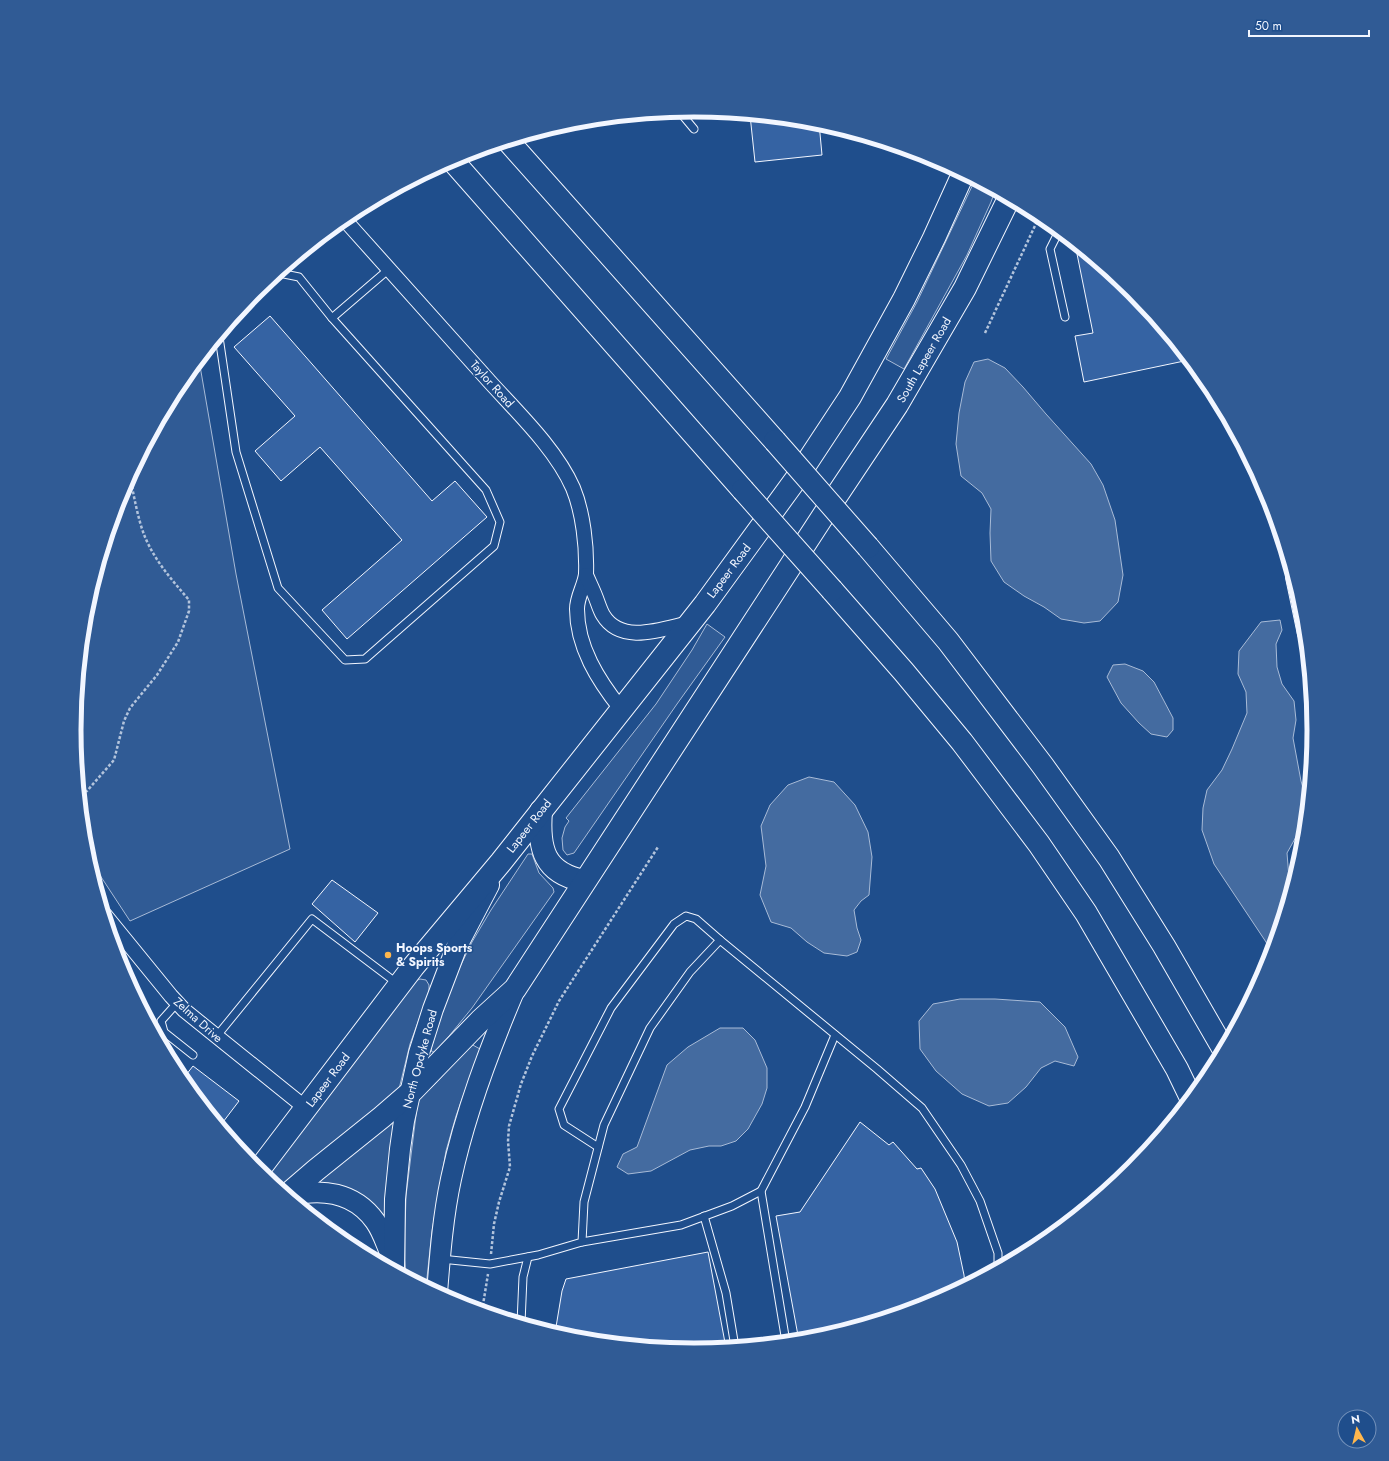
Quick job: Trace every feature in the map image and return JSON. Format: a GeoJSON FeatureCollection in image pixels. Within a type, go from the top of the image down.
{"type":"FeatureCollection","features":[{"type":"Feature","properties":{"kind":"main road"},"geometry":{"type":"LineString","coordinates":[[512,145],[868,547],[948,641],[1043,766],[1109,858],[1164,946],[1221,1045]]}},
{"type":"Feature","properties":{"kind":"main road"},"geometry":{"type":"LineString","coordinates":[[457,165],[904,672],[957,736],[1039,844],[1086,913],[1189,1093]]}},
{"type":"Feature","properties":{"kind":"main road","name":"Lapeer Road"},"geometry":{"type":"LineString","coordinates":[[262,1165],[446,925],[501,862],[689,623],[743,553],[796,479],[850,397],[896,313],[934,238],[961,178]]}},
{"type":"Feature","properties":{"kind":"main road","name":"South Lapeer Road"},"geometry":{"type":"LineString","coordinates":[[584,881],[897,405],[965,288],[1007,203]]}},
{"type":"Feature","properties":{"kind":"main road"},"geometry":{"type":"LineString","coordinates":[[437,1287],[439,1258],[451,1180],[463,1132],[479,1081],[515,989],[584,881],[573,879],[560,873],[552,867],[546,856],[539,828],[541,811]]}},
{"type":"Feature","properties":{"kind":"main road","name":"North Opdyke Road"},"geometry":{"type":"LineString","coordinates":[[394,1265],[395,1199],[400,1149],[404,1121],[412,1091],[419,1053],[457,946],[501,862]]}},
{"type":"Feature","properties":{"kind":"main road"},"geometry":{"type":"LineString","coordinates":[[291,1193],[316,1170],[412,1091],[476,1024],[515,989]]}},
{"type":"Feature","properties":{"kind":"main road"},"geometry":{"type":"LineString","coordinates":[[293,1195],[320,1192],[336,1194],[352,1200],[364,1209],[375,1221],[384,1236],[394,1265]]}},
{"type":"Feature","properties":{"kind":"street","name":"Taylor Road"},"geometry":{"type":"LineString","coordinates":[[348,224],[530,426],[564,470],[575,493],[581,515],[584,530],[586,575],[603,616],[610,623],[621,630],[637,633],[689,623]]}},
{"type":"Feature","properties":{"kind":"street","name":"Taylor Road"},"geometry":{"type":"LineString","coordinates":[[586,575],[578,600],[578,618],[582,642],[595,673],[604,688],[621,709]]}},
{"type":"Feature","properties":{"kind":"street","name":"Zelma Drive"},"geometry":{"type":"LineString","coordinates":[[113,925],[177,1003],[216,1037],[307,1109]]}},
{"type":"Feature","properties":{"kind":"lane"},"geometry":{"type":"LineString","coordinates":[[684,117],[694,129]]}},
{"type":"Feature","properties":{"kind":"lane"},"geometry":{"type":"LineString","coordinates":[[1057,236],[1050,249],[1065,317]]}},
{"type":"Feature","properties":{"kind":"lane"},"geometry":{"type":"LineString","coordinates":[[332,318],[389,269]]}},
{"type":"Feature","properties":{"kind":"lane"},"geometry":{"type":"LineString","coordinates":[[220,342],[236,452],[278,588],[345,660],[365,660],[494,546],[500,522],[486,490],[332,318],[300,277],[285,274]]}},
{"type":"Feature","properties":{"kind":"lane"},"geometry":{"type":"LineString","coordinates":[[598,1147],[564,1125],[558,1109],[611,1008],[674,924],[686,916],[696,919],[922,1108],[961,1165],[980,1201],[998,1254],[998,1264]]}},
{"type":"Feature","properties":{"kind":"lane"},"geometry":{"type":"LineString","coordinates":[[216,1037],[312,919],[399,986]]}},
{"type":"Feature","properties":{"kind":"lane"},"geometry":{"type":"LineString","coordinates":[[582,1242],[584,1202],[604,1125],[650,1028],[690,972],[720,940]]}},
{"type":"Feature","properties":{"kind":"lane"},"geometry":{"type":"LineString","coordinates":[[177,1003],[160,1021],[164,1032],[193,1055]]}},
{"type":"Feature","properties":{"kind":"lane"},"geometry":{"type":"LineString","coordinates":[[439,1258],[490,1264],[538,1256],[582,1242],[681,1225],[732,1206],[761,1191],[805,1107],[835,1034]]}},
{"type":"Feature","properties":{"kind":"lane"},"geometry":{"type":"LineString","coordinates":[[761,1191],[785,1337]]}},
{"type":"Feature","properties":{"kind":"lane"},"geometry":{"type":"LineString","coordinates":[[704,1216],[726,1293],[734,1343]]}},
{"type":"Feature","properties":{"kind":"lane"},"geometry":{"type":"LineString","coordinates":[[521,1318],[523,1277],[528,1257]]}},
{"type":"Feature","properties":{"kind":"path"},"geometry":{"type":"LineString","coordinates":[[985,333],[1037,222]]}},
{"type":"Feature","properties":{"kind":"path"},"geometry":{"type":"LineString","coordinates":[[84,792],[87,791],[114,760],[124,721],[130,708],[157,675],[178,642],[189,611],[189,600],[168,576],[144,536],[132,486]]}},
{"type":"Feature","properties":{"kind":"path"},"geometry":{"type":"LineString","coordinates":[[491,1250],[494,1224],[499,1202],[510,1167],[508,1141],[509,1126],[521,1084],[529,1063],[562,995],[658,847]]}},
{"type":"Feature","properties":{"kind":"path"},"geometry":{"type":"LineString","coordinates":[[483,1306],[488,1277]]}},
{"type":"Feature","properties":{"kind":"shaded area"},"geometry":{"type":"Polygon","coordinates":[[[973,184],[994,195],[967,255],[904,369],[886,359],[917,302],[973,184]]]}},
{"type":"Feature","properties":{"kind":"shaded area"},"geometry":{"type":"Polygon","coordinates":[[[988,359],[1005,368],[1023,387],[1091,464],[1103,485],[1115,520],[1123,575],[1118,602],[1100,621],[1084,623],[1061,619],[1004,582],[991,561],[991,509],[982,493],[961,476],[956,444],[959,413],[965,382],[974,362],[988,359]]]}},
{"type":"Feature","properties":{"kind":"shaded area"},"geometry":{"type":"Polygon","coordinates":[[[200,368],[236,574],[290,849],[130,921],[98,873],[86,811],[82,771],[81,730],[82,690],[86,650],[102,572],[114,533],[128,496],[144,459],[163,424],[184,390],[200,368]]]}},
{"type":"Feature","properties":{"kind":"shaded area"},"geometry":{"type":"Polygon","coordinates":[[[1280,620],[1282,630],[1276,644],[1277,667],[1282,684],[1294,701],[1296,720],[1293,738],[1305,794],[1299,831],[1287,853],[1289,879],[1287,889],[1268,946],[1214,864],[1202,830],[1203,808],[1207,790],[1222,770],[1247,713],[1246,692],[1238,674],[1239,651],[1261,622],[1280,620]]]}},
{"type":"Feature","properties":{"kind":"shaded area"},"geometry":{"type":"Polygon","coordinates":[[[707,624],[725,637],[574,853],[567,855],[563,850],[562,838],[565,827],[569,821],[566,818],[656,704],[692,650],[707,624]]]}},
{"type":"Feature","properties":{"kind":"shaded area"},"geometry":{"type":"Polygon","coordinates":[[[1125,664],[1143,671],[1154,682],[1173,718],[1173,730],[1167,737],[1151,734],[1121,703],[1107,677],[1113,665],[1125,664]]]}},
{"type":"Feature","properties":{"kind":"shaded area"},"geometry":{"type":"Polygon","coordinates":[[[809,777],[834,782],[855,805],[868,832],[872,857],[869,895],[861,901],[854,910],[861,940],[857,952],[847,956],[824,953],[807,942],[791,928],[771,922],[760,895],[766,866],[761,826],[770,805],[788,785],[809,777]]]}},
{"type":"Feature","properties":{"kind":"shaded area"},"geometry":{"type":"Polygon","coordinates":[[[528,854],[532,854],[539,873],[553,888],[554,892],[472,1008],[436,1052],[432,1052],[431,1049],[442,1011],[457,973],[472,942],[528,854]]]}},
{"type":"Feature","properties":{"kind":"shaded area"},"geometry":{"type":"Polygon","coordinates":[[[420,979],[426,980],[429,985],[429,992],[410,1044],[399,1089],[284,1186],[269,1171],[413,982],[420,979]]]}},
{"type":"Feature","properties":{"kind":"shaded area"},"geometry":{"type":"Polygon","coordinates":[[[960,999],[995,999],[1040,1002],[1065,1027],[1078,1057],[1074,1066],[1055,1061],[1041,1068],[1026,1087],[1008,1103],[989,1106],[962,1094],[936,1071],[920,1049],[919,1021],[933,1004],[960,999]]]}},
{"type":"Feature","properties":{"kind":"shaded area"},"geometry":{"type":"Polygon","coordinates":[[[720,1028],[743,1028],[755,1040],[767,1068],[767,1088],[762,1104],[748,1129],[736,1141],[721,1146],[709,1146],[690,1150],[651,1171],[628,1174],[617,1167],[623,1154],[637,1147],[667,1065],[688,1047],[720,1028]]]}},
{"type":"Feature","properties":{"kind":"shaded area"},"geometry":{"type":"Polygon","coordinates":[[[471,1044],[480,1049],[456,1116],[446,1151],[432,1231],[426,1283],[406,1272],[406,1196],[418,1099],[434,1085],[471,1044]]]}},
{"type":"Feature","properties":{"kind":"shaded area"},"geometry":{"type":"Polygon","coordinates":[[[392,1121],[394,1122],[384,1220],[319,1184],[318,1182],[392,1121]]]}},
{"type":"Feature","properties":{"kind":"building"},"geometry":{"type":"Polygon","coordinates":[[[750,120],[775,122],[820,130],[822,155],[755,162],[750,120]]]}},
{"type":"Feature","properties":{"kind":"building"},"geometry":{"type":"Polygon","coordinates":[[[1076,251],[1099,269],[1128,297],[1156,326],[1184,361],[1084,382],[1075,336],[1093,333],[1076,251]]]}},
{"type":"Feature","properties":{"kind":"building"},"geometry":{"type":"Polygon","coordinates":[[[270,316],[432,501],[455,481],[487,517],[347,639],[322,610],[402,540],[320,447],[281,481],[255,451],[295,416],[234,347],[270,316]]]}},
{"type":"Feature","properties":{"kind":"building"},"geometry":{"type":"Polygon","coordinates":[[[332,880],[378,913],[355,942],[312,904],[332,880]]]}},
{"type":"Feature","properties":{"kind":"building"},"geometry":{"type":"Polygon","coordinates":[[[193,1066],[239,1101],[223,1122],[186,1074],[193,1066]]]}},
{"type":"Feature","properties":{"kind":"building"},"geometry":{"type":"Polygon","coordinates":[[[860,1122],[889,1145],[893,1142],[917,1169],[921,1168],[935,1189],[957,1242],[965,1282],[892,1311],[853,1323],[798,1335],[776,1216],[800,1212],[860,1122]]]}},
{"type":"Feature","properties":{"kind":"building"},"geometry":{"type":"Polygon","coordinates":[[[708,1252],[725,1343],[654,1343],[614,1339],[556,1328],[562,1291],[566,1279],[708,1252]]]}},
{"type":"Feature","properties":{"kind":"place","name":"Hoops Sports & Spirits"},"geometry":{"type":"Point","coordinates":[388,955]}}]}
